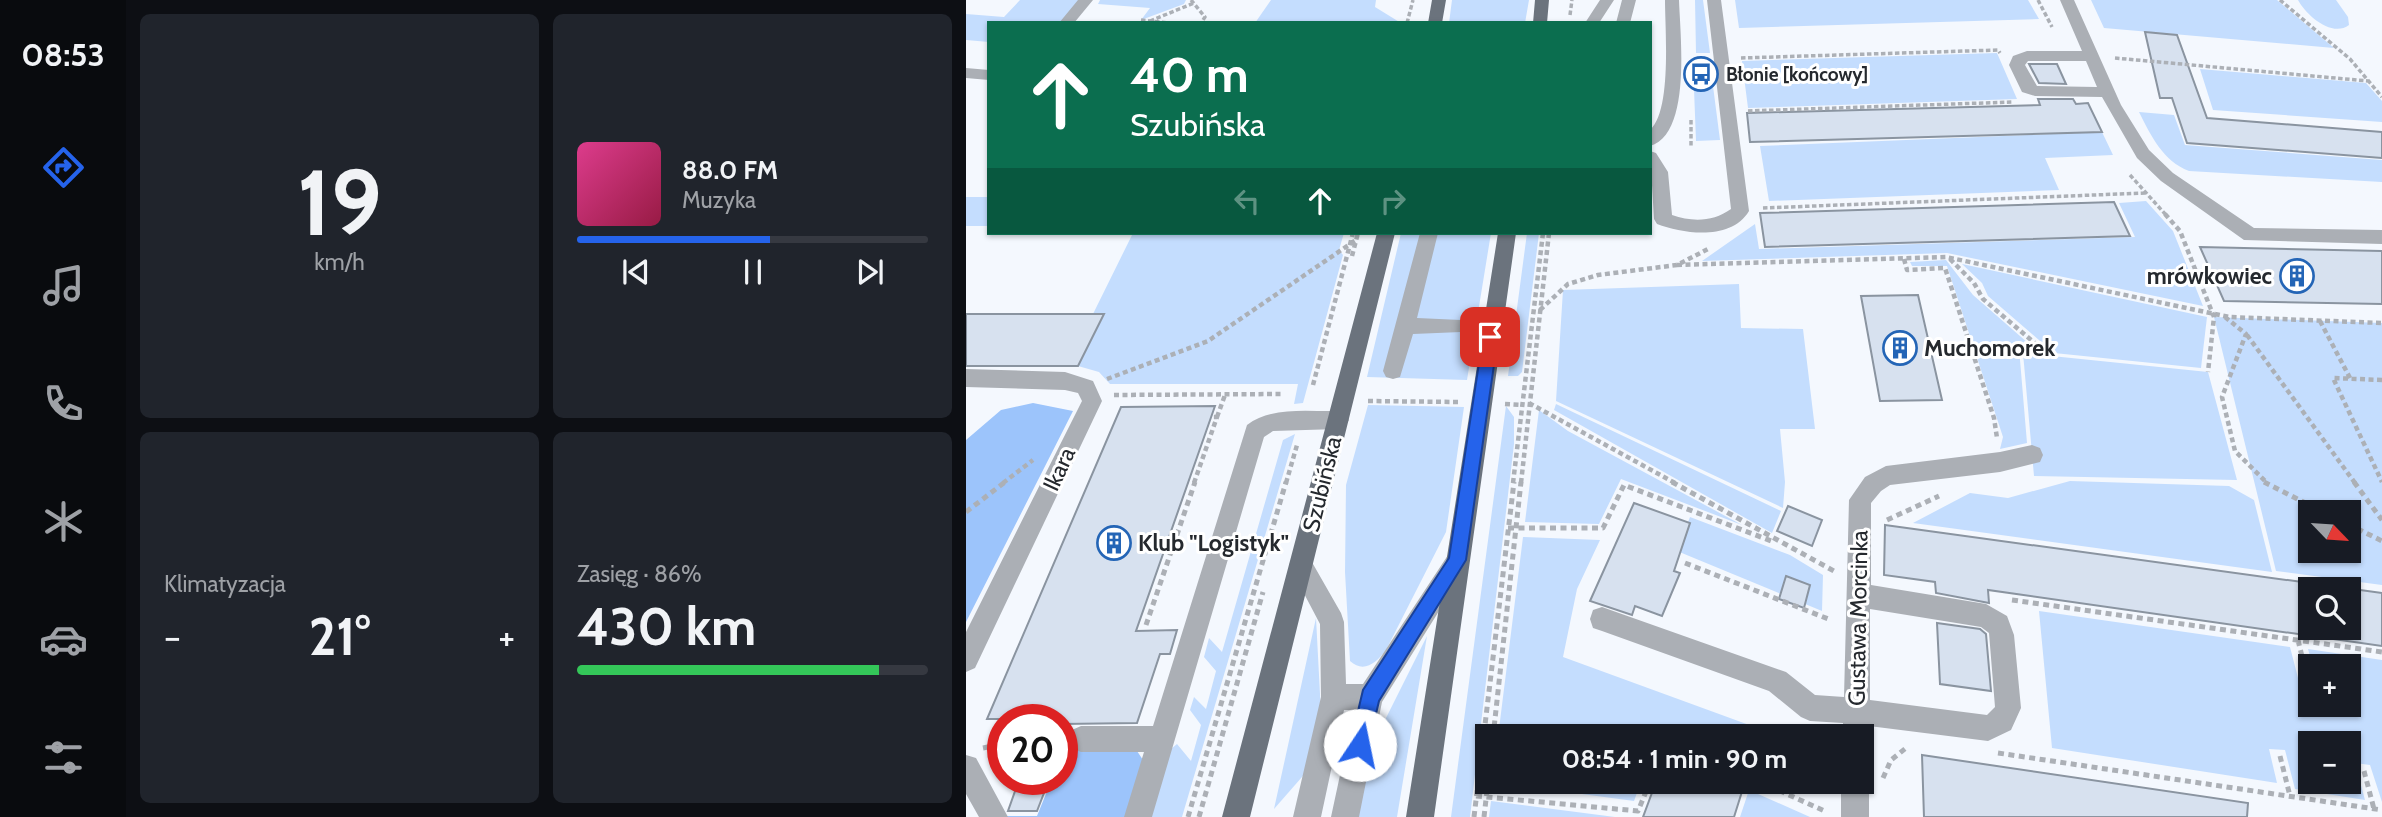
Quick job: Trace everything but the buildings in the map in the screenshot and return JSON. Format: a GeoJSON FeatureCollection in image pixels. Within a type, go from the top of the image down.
{"type":"FeatureCollection","features":[{"type":"Feature","properties":{"kind":"main road"},"geometry":{"type":"LineString","coordinates":[[1434,21],[1439,0]]}},
{"type":"Feature","properties":{"kind":"main road"},"geometry":{"type":"LineString","coordinates":[[1539,21],[1542,0]]}},
{"type":"Feature","properties":{"kind":"main road","name":"Szubińska"},"geometry":{"type":"LineString","coordinates":[[1236,817],[1385,235]]}},
{"type":"Feature","properties":{"kind":"main road"},"geometry":{"type":"LineString","coordinates":[[1420,817],[1507,235]]}},
{"type":"Feature","properties":{"kind":"street"},"geometry":{"type":"LineString","coordinates":[[1068,21],[1086,0]]}},
{"type":"Feature","properties":{"kind":"street"},"geometry":{"type":"LineString","coordinates":[[1593,21],[1607,0]]}},
{"type":"Feature","properties":{"kind":"street"},"geometry":{"type":"LineString","coordinates":[[1624,21],[1629,0]]}},
{"type":"Feature","properties":{"kind":"street"},"geometry":{"type":"LineString","coordinates":[[1652,138],[1663,128],[1673,91],[1672,0]]}},
{"type":"Feature","properties":{"kind":"street"},"geometry":{"type":"LineString","coordinates":[[1652,160],[1659,172],[1664,219],[1682,227],[1700,228],[1731,220],[1740,211],[1714,0]]}},
{"type":"Feature","properties":{"kind":"street"},"geometry":{"type":"LineString","coordinates":[[2067,0],[2107,92],[2132,139],[2153,166],[2250,235],[2382,237]]}},
{"type":"Feature","properties":{"kind":"street"},"geometry":{"type":"LineString","coordinates":[[2092,56],[2027,57],[2018,59],[2017,65],[2028,88],[2035,91],[2107,92]]}},
{"type":"Feature","properties":{"kind":"street"},"geometry":{"type":"LineString","coordinates":[[966,73],[987,75]]}},
{"type":"Feature","properties":{"kind":"street"},"geometry":{"type":"LineString","coordinates":[[1393,371],[1428,235]]}},
{"type":"Feature","properties":{"kind":"street"},"geometry":{"type":"LineString","coordinates":[[1405,326],[1454,327]]}},
{"type":"Feature","properties":{"kind":"street"},"geometry":{"type":"LineString","coordinates":[[966,378],[1065,381],[1086,387]]}},
{"type":"Feature","properties":{"kind":"street","name":"Ikara"},"geometry":{"type":"LineString","coordinates":[[966,659],[1092,401],[1086,387]]}},
{"type":"Feature","properties":{"kind":"street"},"geometry":{"type":"LineString","coordinates":[[1138,817],[1255,432],[1265,424],[1307,421],[1340,410]]}},
{"type":"Feature","properties":{"kind":"street","name":"Gustawa Morcinka"},"geometry":{"type":"LineString","coordinates":[[1856,724],[1860,500],[1873,484],[1901,473],[2000,462],[2032,455]]}},
{"type":"Feature","properties":{"kind":"street"},"geometry":{"type":"LineString","coordinates":[[1346,817],[1370,697],[1458,560]]}},
{"type":"Feature","properties":{"kind":"street"},"geometry":{"type":"LineString","coordinates":[[1301,565],[1332,622],[1334,697],[1307,817]]}},
{"type":"Feature","properties":{"kind":"street"},"geometry":{"type":"LineString","coordinates":[[1602,619],[1777,681],[1810,708],[1857,711],[1987,729],[2002,721],[2008,708],[2002,635],[1998,625],[1986,616],[1859,590]]}},
{"type":"Feature","properties":{"kind":"street"},"geometry":{"type":"LineString","coordinates":[[1334,697],[1370,697]]}},
{"type":"Feature","properties":{"kind":"street"},"geometry":{"type":"LineString","coordinates":[[1081,739],[1161,739]]}},
{"type":"Feature","properties":{"kind":"street"},"geometry":{"type":"LineString","coordinates":[[966,768],[994,817]]}},
{"type":"Feature","properties":{"kind":"street"},"geometry":{"type":"LineString","coordinates":[[1843,816],[1860,794]]}},
{"type":"Feature","properties":{"kind":"path"},"geometry":{"type":"LineString","coordinates":[[1408,21],[1413,0]]}},
{"type":"Feature","properties":{"kind":"path"},"geometry":{"type":"LineString","coordinates":[[1569,21],[1572,0]]}},
{"type":"Feature","properties":{"kind":"path"},"geometry":{"type":"LineString","coordinates":[[2280,0],[2350,59],[2382,97]]}},
{"type":"Feature","properties":{"kind":"path"},"geometry":{"type":"LineString","coordinates":[[1141,20],[1150,21],[1193,1],[1205,17],[1202,21]]}},
{"type":"Feature","properties":{"kind":"path"},"geometry":{"type":"LineString","coordinates":[[1736,58],[1998,50],[2003,61]]}},
{"type":"Feature","properties":{"kind":"path"},"geometry":{"type":"LineString","coordinates":[[2092,56],[2368,81]]}},
{"type":"Feature","properties":{"kind":"path"},"geometry":{"type":"LineString","coordinates":[[1746,122],[1744,111],[2023,101]]}},
{"type":"Feature","properties":{"kind":"path"},"geometry":{"type":"LineString","coordinates":[[2128,169],[2133,180],[2180,231],[2213,314],[2208,372]]}},
{"type":"Feature","properties":{"kind":"path"},"geometry":{"type":"LineString","coordinates":[[1758,208],[2145,193]]}},
{"type":"Feature","properties":{"kind":"path"},"geometry":{"type":"LineString","coordinates":[[1312,385],[1352,235]]}},
{"type":"Feature","properties":{"kind":"path"},"geometry":{"type":"LineString","coordinates":[[1474,817],[1543,235]]}},
{"type":"Feature","properties":{"kind":"path"},"geometry":{"type":"LineString","coordinates":[[1494,724],[1549,235]]}},
{"type":"Feature","properties":{"kind":"path"},"geometry":{"type":"LineString","coordinates":[[1086,387],[1208,341],[1356,240]]}},
{"type":"Feature","properties":{"kind":"path"},"geometry":{"type":"LineString","coordinates":[[1677,265],[1713,246]]}},
{"type":"Feature","properties":{"kind":"path"},"geometry":{"type":"LineString","coordinates":[[1950,258],[1974,284],[1983,299],[2050,356]]}},
{"type":"Feature","properties":{"kind":"path"},"geometry":{"type":"LineString","coordinates":[[1540,311],[1568,284],[1598,275],[1677,265],[1950,258],[2224,316],[2382,323]]}},
{"type":"Feature","properties":{"kind":"path"},"geometry":{"type":"LineString","coordinates":[[1904,259],[1907,270],[1945,268],[1994,418],[1997,437],[1994,448]]}},
{"type":"Feature","properties":{"kind":"path"},"geometry":{"type":"LineString","coordinates":[[2224,316],[2246,334],[2382,520]]}},
{"type":"Feature","properties":{"kind":"path"},"geometry":{"type":"LineString","coordinates":[[2320,321],[2350,379]]}},
{"type":"Feature","properties":{"kind":"path"},"geometry":{"type":"LineString","coordinates":[[2246,334],[2222,397],[2235,451],[2264,482],[2299,500]]}},
{"type":"Feature","properties":{"kind":"path"},"geometry":{"type":"LineString","coordinates":[[2382,380],[2333,379],[2382,482]]}},
{"type":"Feature","properties":{"kind":"path"},"geometry":{"type":"LineString","coordinates":[[1086,387],[1109,395],[1286,394],[1294,407],[1306,407],[1307,421],[1287,506]]}},
{"type":"Feature","properties":{"kind":"path"},"geometry":{"type":"LineString","coordinates":[[1146,625],[1214,417],[1225,395]]}},
{"type":"Feature","properties":{"kind":"path"},"geometry":{"type":"LineString","coordinates":[[1340,410],[1480,403],[1521,405]]}},
{"type":"Feature","properties":{"kind":"path"},"geometry":{"type":"LineString","coordinates":[[1529,403],[1793,549],[1859,590]]}},
{"type":"Feature","properties":{"kind":"path"},"geometry":{"type":"LineString","coordinates":[[1188,817],[1307,421]]}},
{"type":"Feature","properties":{"kind":"path"},"geometry":{"type":"LineString","coordinates":[[966,512],[1039,455]]}},
{"type":"Feature","properties":{"kind":"path"},"geometry":{"type":"LineString","coordinates":[[1508,528],[1603,528],[1624,485],[1793,549]]}},
{"type":"Feature","properties":{"kind":"path"},"geometry":{"type":"LineString","coordinates":[[1878,527],[1883,522],[1939,496]]}},
{"type":"Feature","properties":{"kind":"path"},"geometry":{"type":"LineString","coordinates":[[2361,530],[2382,541]]}},
{"type":"Feature","properties":{"kind":"path"},"geometry":{"type":"LineString","coordinates":[[1685,563],[1835,622]]}},
{"type":"Feature","properties":{"kind":"path"},"geometry":{"type":"LineString","coordinates":[[1199,817],[1265,583]]}},
{"type":"Feature","properties":{"kind":"path"},"geometry":{"type":"LineString","coordinates":[[1998,598],[2382,652]]}},
{"type":"Feature","properties":{"kind":"path"},"geometry":{"type":"LineString","coordinates":[[2298,640],[2301,654]]}},
{"type":"Feature","properties":{"kind":"path"},"geometry":{"type":"LineString","coordinates":[[1874,777],[1901,749],[1916,746]]}},
{"type":"Feature","properties":{"kind":"path"},"geometry":{"type":"LineString","coordinates":[[1988,751],[2382,810]]}},
{"type":"Feature","properties":{"kind":"path"},"geometry":{"type":"LineString","coordinates":[[2280,756],[2290,796]]}},
{"type":"Feature","properties":{"kind":"path"},"geometry":{"type":"LineString","coordinates":[[2364,771],[2374,809]]}},
{"type":"Feature","properties":{"kind":"path"},"geometry":{"type":"LineString","coordinates":[[1484,817],[1487,794]]}},
{"type":"Feature","properties":{"kind":"path"},"geometry":{"type":"LineString","coordinates":[[1476,796],[1639,811],[1645,794]]}},
{"type":"Feature","properties":{"kind":"path"},"geometry":{"type":"LineString","coordinates":[[1789,794],[1843,816]]}},
{"type":"Feature","properties":{"kind":"shaded area"},"geometry":{"type":"Polygon","coordinates":[[[1020,0],[1082,0],[1064,21],[987,21],[987,42],[966,40],[966,14],[1004,17],[1020,0]]]}},
{"type":"Feature","properties":{"kind":"shaded area"},"geometry":{"type":"Polygon","coordinates":[[[1100,0],[1186,0],[1184,4],[1141,20],[1150,8],[1098,4],[1100,0]]]}},
{"type":"Feature","properties":{"kind":"shaded area"},"geometry":{"type":"Polygon","coordinates":[[[1271,0],[1376,0],[1375,7],[1398,21],[1256,21],[1271,0]]]}},
{"type":"Feature","properties":{"kind":"shaded area"},"geometry":{"type":"Polygon","coordinates":[[[1452,0],[1529,0],[1525,21],[1449,21],[1452,0]]]}},
{"type":"Feature","properties":{"kind":"shaded area"},"geometry":{"type":"Polygon","coordinates":[[[1695,0],[1703,0],[1710,53],[1696,53],[1695,0]]]}},
{"type":"Feature","properties":{"kind":"shaded area"},"geometry":{"type":"Polygon","coordinates":[[[1735,0],[2028,0],[2039,19],[1739,28],[1735,0]]]}},
{"type":"Feature","properties":{"kind":"shaded area"},"geometry":{"type":"Polygon","coordinates":[[[2091,0],[2277,0],[2334,48],[2104,28],[2091,0]]]}},
{"type":"Feature","properties":{"kind":"shaded area"},"geometry":{"type":"Polygon","coordinates":[[[2298,0],[2336,0],[2348,17],[2349,25],[2335,29],[2328,27],[2313,18],[2298,0]]]}},
{"type":"Feature","properties":{"kind":"shaded area"},"geometry":{"type":"Polygon","coordinates":[[[1997,53],[2017,99],[1748,108],[1742,61],[1997,53]]]}},
{"type":"Feature","properties":{"kind":"shaded area"},"geometry":{"type":"Polygon","coordinates":[[[1693,63],[1710,63],[1720,140],[1696,141],[1693,63]]]}},
{"type":"Feature","properties":{"kind":"shaded area"},"geometry":{"type":"Polygon","coordinates":[[[2200,69],[2366,83],[2382,101],[2382,122],[2213,110],[2200,69]]]}},
{"type":"Feature","properties":{"kind":"shaded area"},"geometry":{"type":"Polygon","coordinates":[[[2139,112],[2174,115],[2185,145],[2382,160],[2382,182],[2189,171],[2165,154],[2153,139],[2139,112]]]}},
{"type":"Feature","properties":{"kind":"shaded area"},"geometry":{"type":"Polygon","coordinates":[[[2102,132],[2113,155],[2045,158],[2059,190],[1769,201],[1760,146],[2102,132]]]}},
{"type":"Feature","properties":{"kind":"shaded area"},"geometry":{"type":"Polygon","coordinates":[[[966,197],[987,197],[987,226],[966,226],[966,197]]]}},
{"type":"Feature","properties":{"kind":"shaded area"},"geometry":{"type":"Polygon","coordinates":[[[2146,201],[2173,231],[2203,306],[1947,253],[1702,261],[1755,224],[1759,249],[2135,237],[2119,203],[2146,201]]]}},
{"type":"Feature","properties":{"kind":"shaded area"},"geometry":{"type":"Polygon","coordinates":[[[1132,235],[1343,235],[1339,250],[1343,255],[1303,403],[1294,404],[1298,384],[1110,384],[1099,372],[1078,366],[1104,314],[1093,314],[1132,235]]]}},
{"type":"Feature","properties":{"kind":"shaded area"},"geometry":{"type":"Polygon","coordinates":[[[1401,235],[1491,235],[1467,380],[1367,377],[1401,235]]]}},
{"type":"Feature","properties":{"kind":"shaded area"},"geometry":{"type":"Polygon","coordinates":[[[1527,235],[1539,235],[1522,372],[1518,376],[1508,376],[1527,235]]]}},
{"type":"Feature","properties":{"kind":"shaded area"},"geometry":{"type":"Polygon","coordinates":[[[1946,260],[1973,295],[2036,350],[2019,348],[2027,443],[2000,449],[2003,437],[1947,266],[1912,266],[1910,262],[1946,260]]]}},
{"type":"Feature","properties":{"kind":"shaded area"},"geometry":{"type":"Polygon","coordinates":[[[1962,264],[2207,317],[2201,368],[2054,353],[1988,296],[1982,283],[1962,264]]]}},
{"type":"Feature","properties":{"kind":"shaded area"},"geometry":{"type":"Polygon","coordinates":[[[1739,284],[1741,328],[1803,329],[1815,429],[1780,429],[1785,482],[1783,508],[1556,401],[1563,290],[1739,284]]]}},
{"type":"Feature","properties":{"kind":"shaded area"},"geometry":{"type":"Polygon","coordinates":[[[2214,317],[2382,323],[2382,585],[2361,582],[2361,577],[2321,577],[2276,571],[2214,317]]]}},
{"type":"Feature","properties":{"kind":"shaded area"},"geometry":{"type":"Polygon","coordinates":[[[2023,353],[2208,372],[2237,480],[2034,476],[2023,353]]]}},
{"type":"Feature","properties":{"kind":"shaded area"},"geometry":{"type":"Polygon","coordinates":[[[1033,403],[1073,411],[966,622],[966,440],[1001,410],[1033,403]]]}},
{"type":"Feature","properties":{"kind":"shaded area"},"geometry":{"type":"Polygon","coordinates":[[[1556,404],[1781,511],[1772,533],[1554,410],[1556,404]]]}},
{"type":"Feature","properties":{"kind":"shaded area"},"geometry":{"type":"Polygon","coordinates":[[[1368,405],[1464,407],[1446,532],[1386,650],[1370,665],[1360,666],[1350,661],[1345,572],[1346,485],[1368,405]]]}},
{"type":"Feature","properties":{"kind":"shaded area"},"geometry":{"type":"Polygon","coordinates":[[[1506,406],[1514,417],[1514,444],[1481,724],[1475,724],[1475,775],[1470,817],[1451,817],[1506,406]]]}},
{"type":"Feature","properties":{"kind":"shaded area"},"geometry":{"type":"Polygon","coordinates":[[[1539,410],[1568,431],[1742,525],[1621,479],[1599,524],[1525,522],[1539,410]]]}},
{"type":"Feature","properties":{"kind":"shaded area"},"geometry":{"type":"Polygon","coordinates":[[[1295,434],[1182,817],[1151,817],[1171,749],[1177,744],[1191,761],[1201,725],[1190,710],[1194,697],[1206,709],[1216,671],[1204,657],[1209,638],[1222,652],[1283,440],[1295,434]]]}},
{"type":"Feature","properties":{"kind":"shaded area"},"geometry":{"type":"Polygon","coordinates":[[[2070,481],[2229,486],[2254,500],[2272,572],[1913,523],[1970,493],[2008,498],[2070,481]]]}},
{"type":"Feature","properties":{"kind":"shaded area"},"geometry":{"type":"Polygon","coordinates":[[[1690,517],[1790,555],[1823,575],[1822,611],[1677,551],[1690,517]]]}},
{"type":"Feature","properties":{"kind":"shaded area"},"geometry":{"type":"Polygon","coordinates":[[[1523,537],[1600,540],[1577,589],[1563,657],[1746,724],[1500,724],[1523,537]]]}},
{"type":"Feature","properties":{"kind":"shaded area"},"geometry":{"type":"Polygon","coordinates":[[[2039,611],[2290,647],[2298,678],[2298,717],[2361,717],[2361,657],[2382,660],[2382,802],[2370,765],[2361,764],[2361,731],[2298,731],[2298,789],[2295,789],[2285,750],[2269,749],[2277,783],[2052,748],[2039,611]]]}},
{"type":"Feature","properties":{"kind":"shaded area"},"geometry":{"type":"Polygon","coordinates":[[[1316,618],[1321,713],[1309,769],[1274,809],[1316,618]]]}},
{"type":"Feature","properties":{"kind":"shaded area"},"geometry":{"type":"Polygon","coordinates":[[[1427,636],[1397,817],[1355,817],[1367,756],[1427,636]]]}},
{"type":"Feature","properties":{"kind":"shaded area"},"geometry":{"type":"Polygon","coordinates":[[[2308,649],[2342,654],[2309,654],[2308,649]]]}},
{"type":"Feature","properties":{"kind":"shaded area"},"geometry":{"type":"Polygon","coordinates":[[[1125,748],[1137,751],[1145,763],[1130,817],[1003,816],[1037,816],[1046,795],[1078,795],[1078,749],[1125,748]]]}},
{"type":"Feature","properties":{"kind":"shaded area"},"geometry":{"type":"Polygon","coordinates":[[[2361,785],[2365,800],[2327,794],[2361,794],[2361,785]]]}},
{"type":"Feature","properties":{"kind":"shaded area"},"geometry":{"type":"Polygon","coordinates":[[[1582,794],[1637,794],[1634,801],[1582,794]]]}},
{"type":"Feature","properties":{"kind":"shaded area"},"geometry":{"type":"Polygon","coordinates":[[[1748,794],[1758,794],[1810,817],[1740,817],[1748,794]]]}},
{"type":"Feature","properties":{"kind":"shaded area"},"geometry":{"type":"Polygon","coordinates":[[[1491,801],[1615,817],[1489,817],[1491,801]]]}},
{"type":"Feature","properties":{"kind":"place","name":"Błonie [końcowy]"},"geometry":{"type":"Point","coordinates":[1701,74]}},
{"type":"Feature","properties":{"kind":"place","name":"mrówkowiec"},"geometry":{"type":"Point","coordinates":[2297,276]}},
{"type":"Feature","properties":{"kind":"place","name":"Muchomorek"},"geometry":{"type":"Point","coordinates":[1900,348]}},
{"type":"Feature","properties":{"kind":"place","name":"Klub \"Logistyk\""},"geometry":{"type":"Point","coordinates":[1114,543]}},
{"type":"Feature","properties":{"kind":"route"},"geometry":{"type":"LineString","coordinates":[[1360,745],[1370,697],[1458,560],[1490,337]]}}]}
